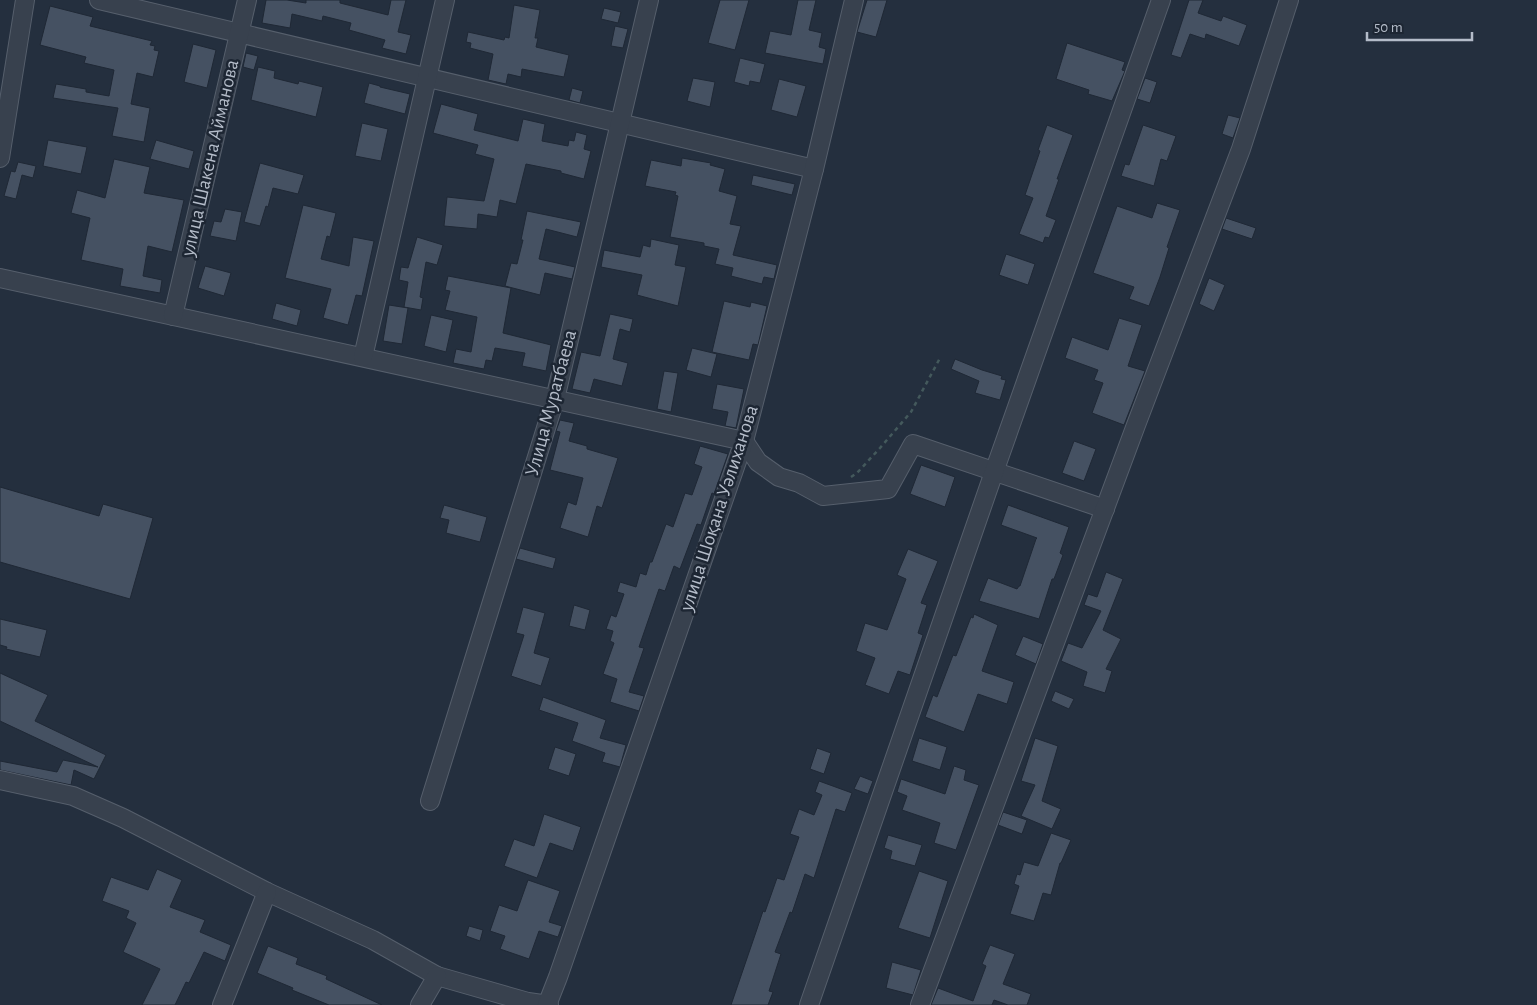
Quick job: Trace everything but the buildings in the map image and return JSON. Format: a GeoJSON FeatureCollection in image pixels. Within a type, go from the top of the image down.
{"type":"FeatureCollection","features":[{"type":"Feature","properties":{"kind":"street"},"geometry":{"type":"LineString","coordinates":[[0,158],[25,0]]}},
{"type":"Feature","properties":{"kind":"street"},"geometry":{"type":"LineString","coordinates":[[99,0],[814,169]]}},
{"type":"Feature","properties":{"kind":"street","name":"улица Шакена Айманова"},"geometry":{"type":"LineString","coordinates":[[173,316],[247,0]]}},
{"type":"Feature","properties":{"kind":"street"},"geometry":{"type":"LineString","coordinates":[[363,357],[446,0]]}},
{"type":"Feature","properties":{"kind":"street","name":"Улица Муратбаева"},"geometry":{"type":"LineString","coordinates":[[430,801],[555,400],[649,0]]}},
{"type":"Feature","properties":{"kind":"street","name":"улица Шоқана Уәлиханова"},"geometry":{"type":"LineString","coordinates":[[547,1005],[744,441],[814,169],[854,0]]}},
{"type":"Feature","properties":{"kind":"street"},"geometry":{"type":"LineString","coordinates":[[809,1005],[994,472],[1161,0]]}},
{"type":"Feature","properties":{"kind":"street"},"geometry":{"type":"LineString","coordinates":[[920,1005],[1105,509],[1242,150],[1289,0]]}},
{"type":"Feature","properties":{"kind":"street"},"geometry":{"type":"LineString","coordinates":[[0,278],[744,441],[758,462],[779,477],[799,483],[823,496],[888,489],[913,444],[1105,509]]}},
{"type":"Feature","properties":{"kind":"street"},"geometry":{"type":"LineString","coordinates":[[0,780],[73,796],[123,818],[267,892],[373,940],[438,976],[528,1002],[547,1005]]}},
{"type":"Feature","properties":{"kind":"street"},"geometry":{"type":"LineString","coordinates":[[222,1005],[267,892]]}},
{"type":"Feature","properties":{"kind":"street"},"geometry":{"type":"LineString","coordinates":[[420,1005],[438,976]]}},
{"type":"Feature","properties":{"kind":"path"},"geometry":{"type":"LineString","coordinates":[[850,477],[857,473],[911,412],[940,358]]}}]}
